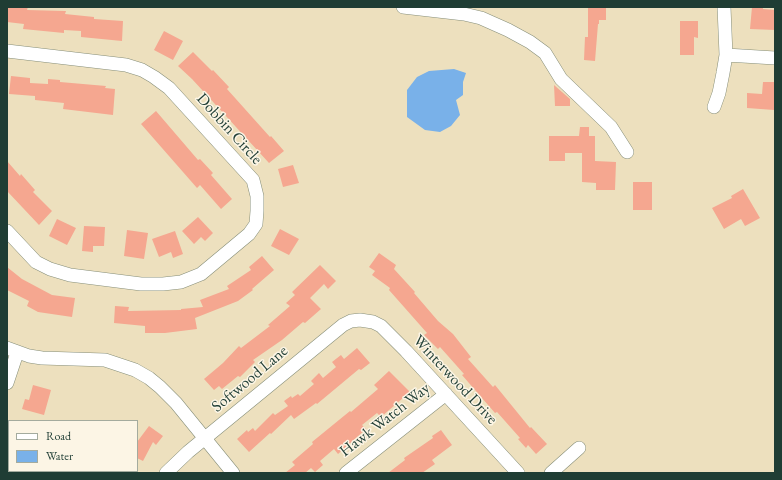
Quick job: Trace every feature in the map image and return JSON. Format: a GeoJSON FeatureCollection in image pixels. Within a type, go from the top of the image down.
{"type":"FeatureCollection","features":[{"type":"Feature","properties":{"kind":"street"},"geometry":{"type":"LineString","coordinates":[[403,7],[464,14],[481,18],[530,42],[545,53],[561,79],[611,127],[627,152]]}},
{"type":"Feature","properties":{"kind":"street"},"geometry":{"type":"LineString","coordinates":[[714,107],[719,93],[726,55],[724,7]]}},
{"type":"Feature","properties":{"kind":"street","name":"Dobbin Circle"},"geometry":{"type":"LineString","coordinates":[[7,51],[126,65],[142,70],[154,77],[169,88],[253,180],[257,196],[257,211],[256,224],[250,234],[201,274],[181,282],[163,284],[141,284],[70,275],[50,269],[36,262],[7,231]]}},
{"type":"Feature","properties":{"kind":"street"},"geometry":{"type":"LineString","coordinates":[[726,55],[775,58]]}},
{"type":"Feature","properties":{"kind":"street","name":"Winterwood Drive"},"geometry":{"type":"LineString","coordinates":[[360,320],[373,322],[381,326],[518,473]]}},
{"type":"Feature","properties":{"kind":"street","name":"Softwood Lane"},"geometry":{"type":"LineString","coordinates":[[166,473],[188,452],[343,325],[351,321],[360,320]]}},
{"type":"Feature","properties":{"kind":"street"},"geometry":{"type":"LineString","coordinates":[[7,383],[12,350],[42,358],[105,360],[135,370],[149,378],[176,403],[233,473]]}},
{"type":"Feature","properties":{"kind":"street","name":"Hawk Watch Way"},"geometry":{"type":"LineString","coordinates":[[346,473],[446,394]]}},
{"type":"Feature","properties":{"kind":"street"},"geometry":{"type":"LineString","coordinates":[[551,473],[579,448]]}},
{"type":"Feature","properties":{"kind":"water"},"geometry":{"type":"Polygon","coordinates":[[[454,69],[466,73],[463,82],[463,95],[456,100],[460,115],[451,126],[440,132],[425,130],[407,117],[407,90],[417,77],[429,71],[454,69]]]}},
{"type":"Feature","properties":{"kind":"building"},"geometry":{"type":"Polygon","coordinates":[[[7,7],[28,7],[27,10],[66,11],[65,14],[94,17],[94,19],[123,21],[122,41],[81,37],[81,31],[64,30],[64,33],[23,29],[24,24],[7,22],[7,7]]]}},
{"type":"Feature","properties":{"kind":"building"},"geometry":{"type":"Polygon","coordinates":[[[588,7],[606,7],[606,20],[599,20],[598,24],[595,61],[584,60],[585,37],[588,37],[588,7]]]}},
{"type":"Feature","properties":{"kind":"building"},"geometry":{"type":"Polygon","coordinates":[[[752,7],[763,7],[763,9],[775,10],[775,30],[750,29],[752,7]]]}},
{"type":"Feature","properties":{"kind":"building"},"geometry":{"type":"Polygon","coordinates":[[[680,21],[698,21],[698,38],[694,37],[694,55],[680,55],[680,21]]]}},
{"type":"Feature","properties":{"kind":"building"},"geometry":{"type":"Polygon","coordinates":[[[164,31],[183,41],[173,60],[154,50],[164,31]]]}},
{"type":"Feature","properties":{"kind":"building"},"geometry":{"type":"Polygon","coordinates":[[[193,52],[229,87],[227,89],[284,151],[269,163],[192,79],[178,66],[193,52]]]}},
{"type":"Feature","properties":{"kind":"building"},"geometry":{"type":"Polygon","coordinates":[[[11,76],[30,78],[30,83],[48,84],[48,79],[60,80],[60,82],[106,86],[105,88],[115,89],[113,115],[63,109],[64,103],[35,100],[35,96],[9,94],[11,76]]]}},
{"type":"Feature","properties":{"kind":"building"},"geometry":{"type":"Polygon","coordinates":[[[763,82],[775,82],[774,110],[747,108],[747,93],[762,94],[763,82]]]}},
{"type":"Feature","properties":{"kind":"building"},"geometry":{"type":"Polygon","coordinates":[[[554,85],[570,99],[570,106],[555,106],[554,85]]]}},
{"type":"Feature","properties":{"kind":"building"},"geometry":{"type":"Polygon","coordinates":[[[156,111],[198,160],[200,159],[213,173],[211,175],[232,199],[221,209],[200,185],[197,188],[141,124],[156,111]]]}},
{"type":"Feature","properties":{"kind":"building"},"geometry":{"type":"Polygon","coordinates":[[[580,127],[589,127],[589,136],[595,136],[595,161],[616,162],[615,190],[596,190],[596,183],[582,182],[582,153],[565,153],[565,161],[549,161],[549,136],[579,136],[580,127]]]}},
{"type":"Feature","properties":{"kind":"building"},"geometry":{"type":"Polygon","coordinates":[[[7,161],[20,176],[21,174],[35,190],[33,192],[52,211],[39,225],[7,191],[7,161]]]}},
{"type":"Feature","properties":{"kind":"building"},"geometry":{"type":"Polygon","coordinates":[[[293,165],[299,183],[283,187],[278,169],[293,165]]]}},
{"type":"Feature","properties":{"kind":"building"},"geometry":{"type":"Polygon","coordinates":[[[633,182],[652,182],[652,210],[633,210],[633,182]]]}},
{"type":"Feature","properties":{"kind":"building"},"geometry":{"type":"Polygon","coordinates":[[[743,189],[760,218],[745,226],[741,219],[724,229],[712,208],[732,198],[731,196],[743,189]]]}},
{"type":"Feature","properties":{"kind":"building"},"geometry":{"type":"Polygon","coordinates":[[[198,217],[213,233],[205,241],[201,237],[194,244],[182,231],[198,217]]]}},
{"type":"Feature","properties":{"kind":"building"},"geometry":{"type":"Polygon","coordinates":[[[57,219],[76,228],[67,245],[49,236],[57,219]]]}},
{"type":"Feature","properties":{"kind":"building"},"geometry":{"type":"Polygon","coordinates":[[[84,226],[105,227],[104,246],[93,246],[93,252],[82,251],[84,226]]]}},
{"type":"Feature","properties":{"kind":"building"},"geometry":{"type":"Polygon","coordinates":[[[280,229],[299,239],[289,255],[271,246],[280,229]]]}},
{"type":"Feature","properties":{"kind":"building"},"geometry":{"type":"Polygon","coordinates":[[[127,230],[148,233],[144,259],[124,256],[127,230]]]}},
{"type":"Feature","properties":{"kind":"building"},"geometry":{"type":"Polygon","coordinates":[[[175,231],[183,254],[173,258],[171,252],[159,257],[152,239],[175,231]]]}},
{"type":"Feature","properties":{"kind":"building"},"geometry":{"type":"Polygon","coordinates":[[[379,253],[396,265],[394,269],[438,321],[453,334],[471,357],[468,359],[493,387],[495,385],[530,428],[531,427],[547,444],[536,454],[528,445],[526,448],[518,439],[520,438],[497,412],[495,413],[440,347],[438,349],[424,335],[427,333],[389,290],[390,288],[372,275],[375,271],[369,267],[379,253]]]}},
{"type":"Feature","properties":{"kind":"building"},"geometry":{"type":"Polygon","coordinates":[[[262,256],[274,270],[252,289],[253,290],[238,301],[195,318],[197,329],[165,333],[145,333],[145,326],[114,323],[115,306],[129,307],[128,311],[181,310],[203,307],[200,300],[229,289],[227,286],[251,270],[249,267],[262,256]]]}},
{"type":"Feature","properties":{"kind":"building"},"geometry":{"type":"Polygon","coordinates":[[[320,265],[336,281],[328,289],[324,284],[310,298],[321,309],[305,323],[303,322],[282,340],[253,360],[255,362],[240,377],[238,376],[222,389],[219,386],[214,390],[204,379],[223,363],[239,346],[241,348],[270,326],[268,325],[290,306],[286,303],[295,295],[292,292],[320,265]]]}},
{"type":"Feature","properties":{"kind":"building"},"geometry":{"type":"Polygon","coordinates":[[[7,267],[22,279],[52,295],[75,298],[72,317],[38,312],[27,306],[29,301],[7,290],[7,267]]]}},
{"type":"Feature","properties":{"kind":"building"},"geometry":{"type":"Polygon","coordinates":[[[357,348],[370,363],[361,370],[359,369],[317,404],[316,403],[294,419],[291,415],[249,452],[237,439],[247,430],[248,432],[253,428],[255,431],[273,413],[275,415],[288,406],[284,401],[291,396],[292,398],[298,394],[300,396],[314,384],[311,381],[319,373],[323,378],[336,367],[332,362],[341,355],[344,359],[357,348]]]}},
{"type":"Feature","properties":{"kind":"building"},"geometry":{"type":"Polygon","coordinates":[[[389,371],[410,392],[381,417],[377,413],[362,425],[366,429],[338,454],[334,449],[320,461],[323,465],[315,472],[311,468],[305,473],[285,473],[295,465],[292,462],[313,444],[312,442],[378,389],[374,385],[389,371]]]}},
{"type":"Feature","properties":{"kind":"building"},"geometry":{"type":"Polygon","coordinates":[[[33,385],[51,390],[44,415],[22,409],[25,399],[29,400],[33,385]]]}},
{"type":"Feature","properties":{"kind":"building"},"geometry":{"type":"Polygon","coordinates":[[[149,426],[163,436],[156,445],[153,442],[143,461],[138,458],[138,441],[149,426]]]}},
{"type":"Feature","properties":{"kind":"building"},"geometry":{"type":"Polygon","coordinates":[[[441,430],[452,445],[432,460],[435,464],[422,473],[388,473],[405,460],[404,458],[433,438],[432,436],[441,430]]]}}]}
